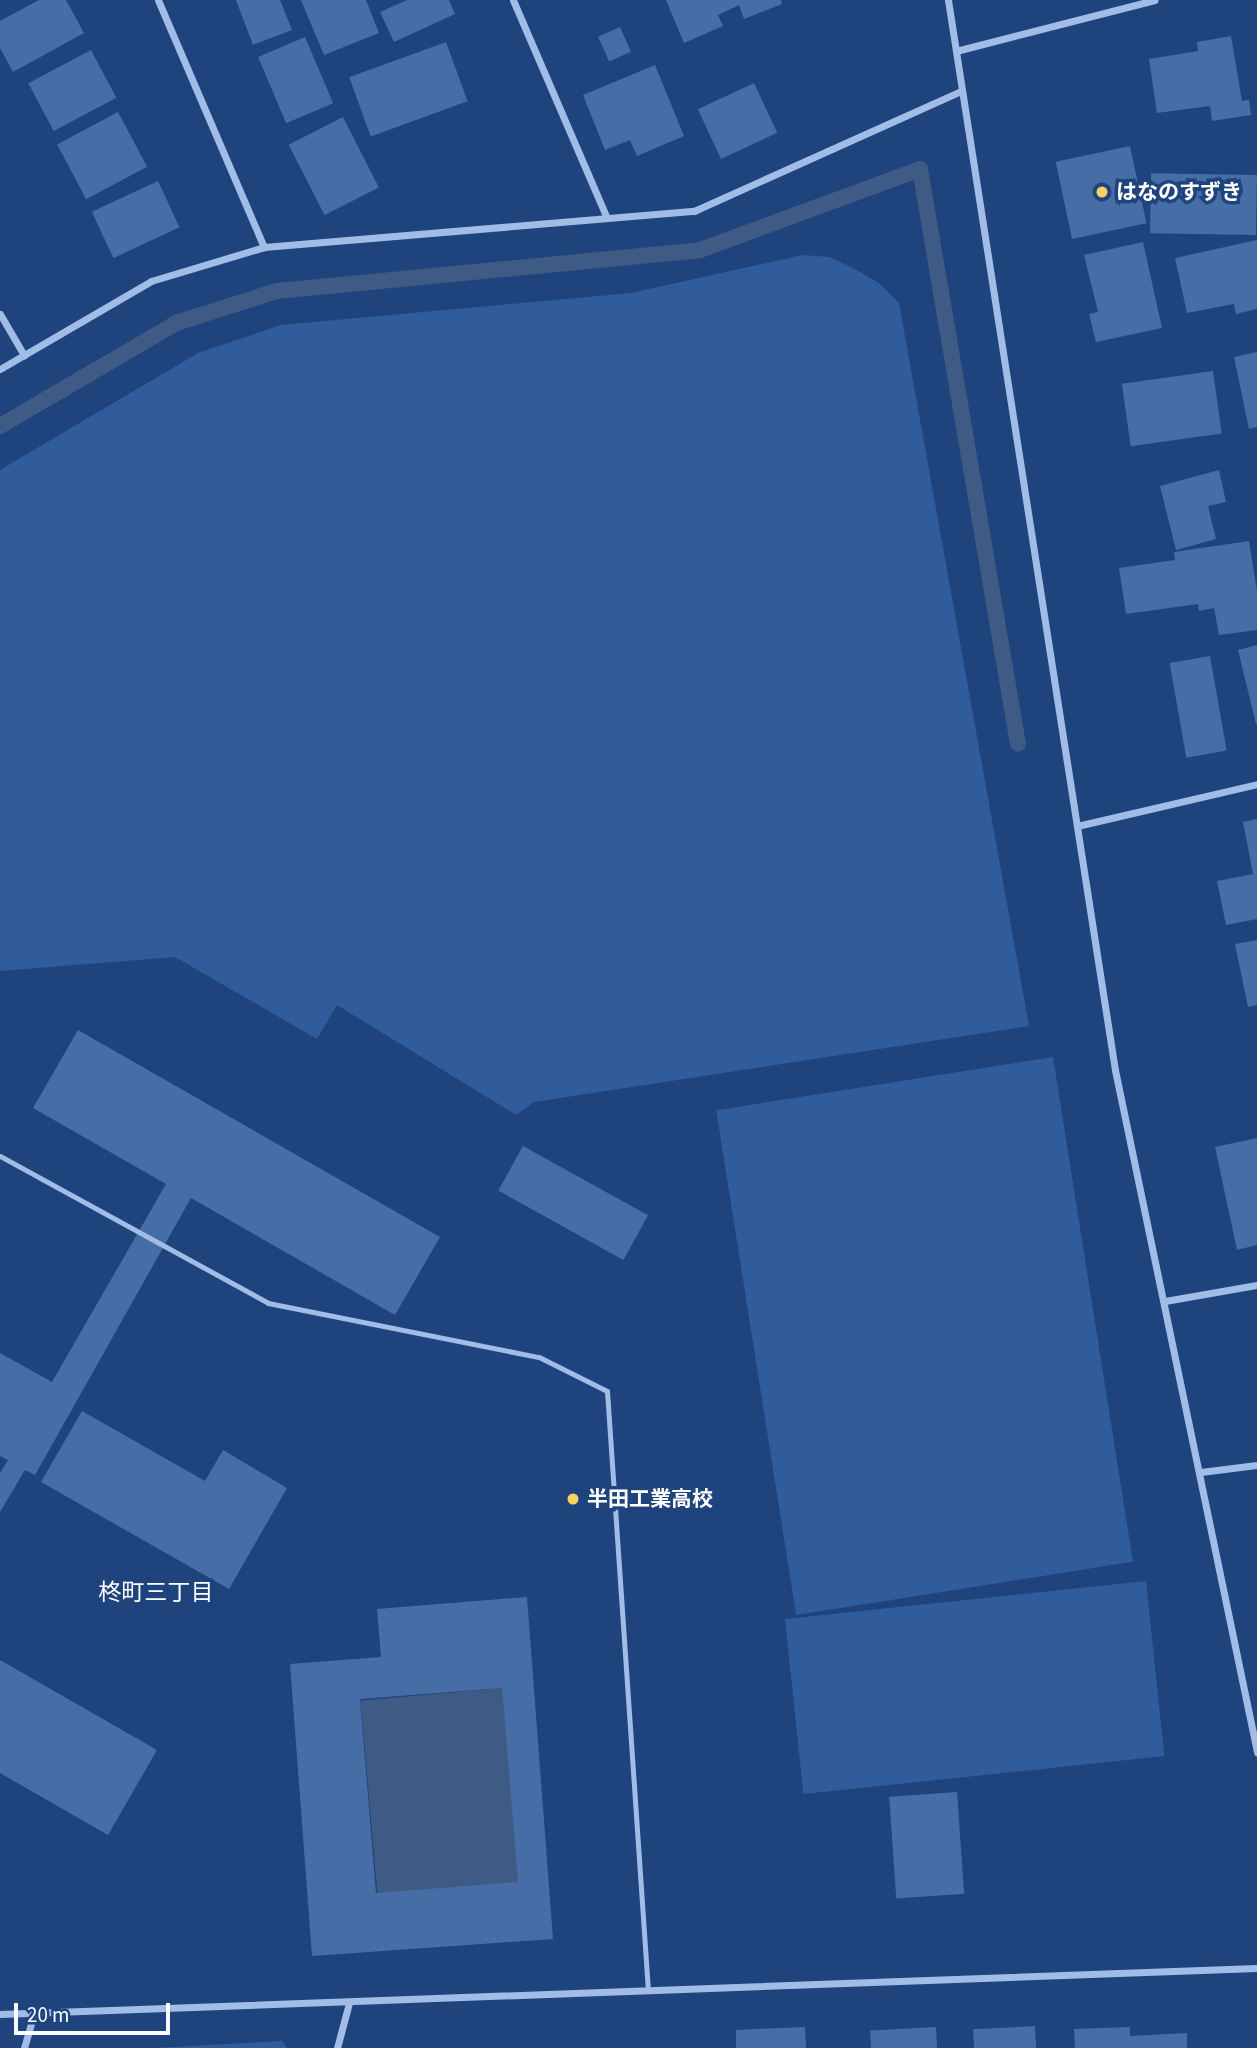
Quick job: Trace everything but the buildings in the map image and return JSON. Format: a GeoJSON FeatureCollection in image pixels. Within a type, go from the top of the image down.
{"type":"FeatureCollection","features":[{"type":"Feature","properties":{"kind":"street"},"geometry":{"type":"LineString","coordinates":[[158,0],[264,247]]}},
{"type":"Feature","properties":{"kind":"street"},"geometry":{"type":"LineString","coordinates":[[513,0],[607,218]]}},
{"type":"Feature","properties":{"kind":"street"},"geometry":{"type":"LineString","coordinates":[[948,0],[1115,1070],[1201,1472],[1257,1752]]}},
{"type":"Feature","properties":{"kind":"street"},"geometry":{"type":"LineString","coordinates":[[956,51],[1155,0]]}},
{"type":"Feature","properties":{"kind":"street"},"geometry":{"type":"LineString","coordinates":[[0,369],[151,281],[264,247],[694,211],[961,91]]}},
{"type":"Feature","properties":{"kind":"street"},"geometry":{"type":"LineString","coordinates":[[0,314],[24,355]]}},
{"type":"Feature","properties":{"kind":"street"},"geometry":{"type":"LineString","coordinates":[[1077,826],[1257,784]]}},
{"type":"Feature","properties":{"kind":"street"},"geometry":{"type":"LineString","coordinates":[[1165,1301],[1257,1285]]}},
{"type":"Feature","properties":{"kind":"street"},"geometry":{"type":"LineString","coordinates":[[1201,1472],[1257,1465]]}},
{"type":"Feature","properties":{"kind":"street"},"geometry":{"type":"LineString","coordinates":[[0,2014],[1257,1968]]}},
{"type":"Feature","properties":{"kind":"street"},"geometry":{"type":"LineString","coordinates":[[337,2048],[349,2003]]}},
{"type":"Feature","properties":{"kind":"street"},"geometry":{"type":"LineString","coordinates":[[24,2048],[34,2012]]}},
{"type":"Feature","properties":{"kind":"lane"},"geometry":{"type":"LineString","coordinates":[[0,1156],[268,1303],[539,1357],[607,1391],[648,1991]]}},
{"type":"Feature","properties":{"kind":"shaded area"},"geometry":{"type":"Polygon","coordinates":[[[803,255],[829,257],[853,268],[879,283],[899,303],[1029,1026],[534,1102],[516,1115],[337,1005],[317,1039],[175,957],[0,971],[0,470],[198,353],[281,325],[631,293],[803,255]]]}},
{"type":"Feature","properties":{"kind":"shaded area"},"geometry":{"type":"Polygon","coordinates":[[[1053,1057],[1133,1562],[796,1615],[716,1110],[1053,1057]]]}},
{"type":"Feature","properties":{"kind":"shaded area"},"geometry":{"type":"Polygon","coordinates":[[[1146,1581],[1164,1756],[803,1794],[785,1619],[1146,1581]]]}},
{"type":"Feature","properties":{"kind":"shaded area"},"geometry":{"type":"Polygon","coordinates":[[[502,1688],[519,1882],[378,1895],[361,1700],[502,1688]]]}},
{"type":"Feature","properties":{"kind":"shaded area"},"geometry":{"type":"Polygon","coordinates":[[[282,2041],[287,2048],[153,2048],[282,2041]]]}},
{"type":"Feature","properties":{"kind":"waterway"},"geometry":{"type":"LineString","coordinates":[[0,426],[176,323],[277,291],[700,250],[920,169],[1018,744]]}},
{"type":"Feature","properties":{"kind":"place","name":"はなのすずき"},"geometry":{"type":"Point","coordinates":[1102,192]}},
{"type":"Feature","properties":{"kind":"place","name":"半田工業高校"},"geometry":{"type":"Point","coordinates":[573,1499]}},
{"type":"Feature","properties":{"kind":"district","name":"柊町三丁目"},"geometry":{"type":"Point","coordinates":[156,1593]}}]}
